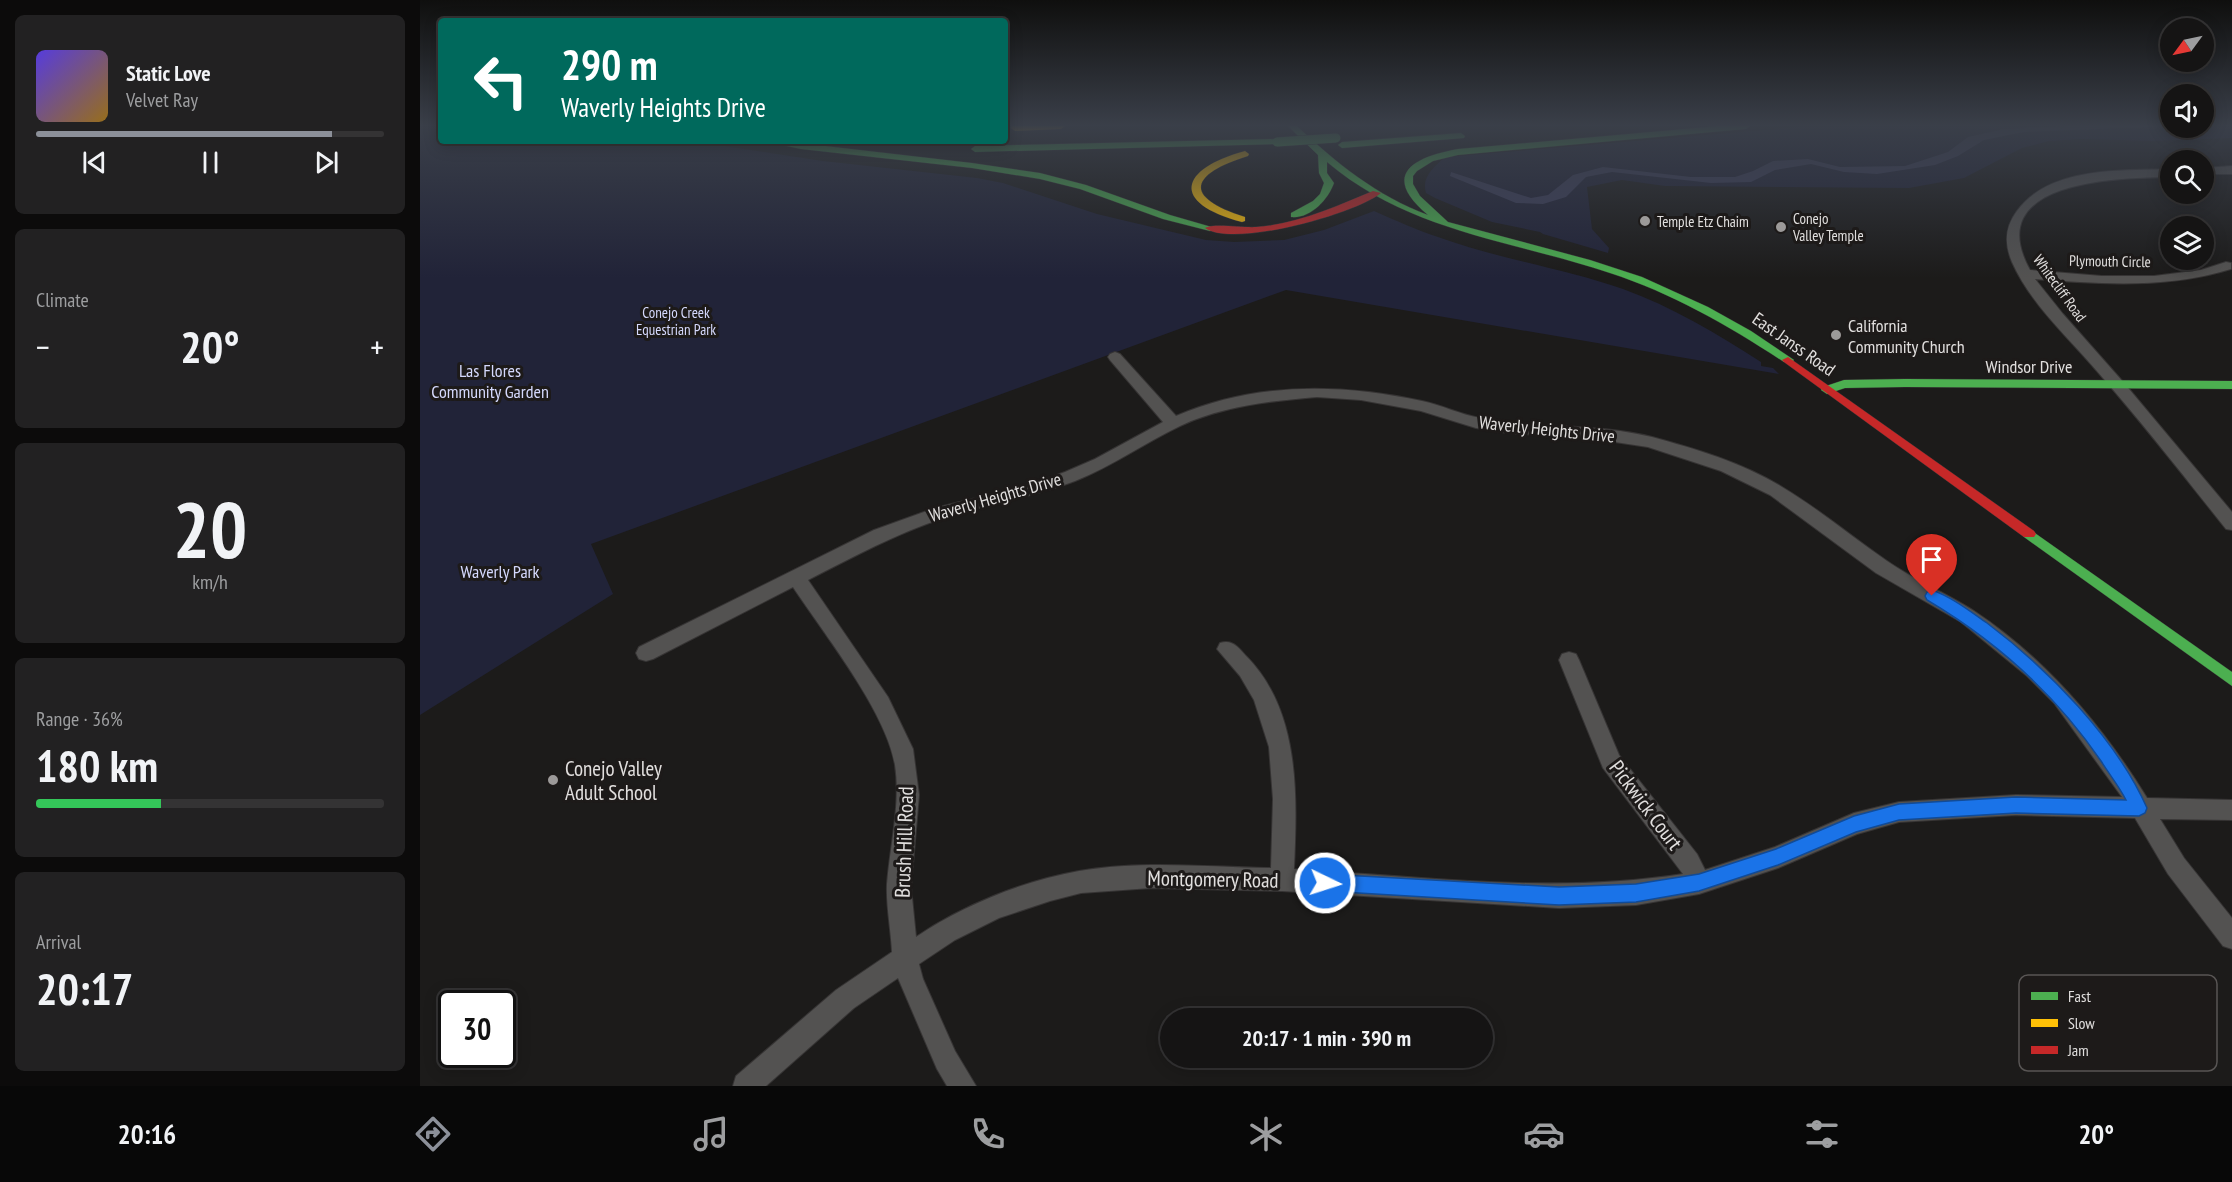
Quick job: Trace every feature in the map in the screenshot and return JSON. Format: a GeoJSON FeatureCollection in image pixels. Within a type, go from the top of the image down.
{"type":"FeatureCollection","features":[{"type":"Feature","properties":{"kind":"main road"},"geometry":{"type":"LineString","coordinates":[[1046,177],[1198,226],[1231,232],[1260,232],[1288,228],[1376,193]]}},
{"type":"Feature","properties":{"kind":"main road"},"geometry":{"type":"LineString","coordinates":[[1196,177],[1194,194],[1207,208],[1222,215],[1259,220],[1294,215],[1316,205],[1328,191],[1329,183],[1326,177]]}},
{"type":"Feature","properties":{"kind":"main road","name":"East Janss Road"},"geometry":{"type":"LineString","coordinates":[[1350,177],[1410,211],[1445,224],[1593,264],[1676,295],[1750,335],[2232,680]]}},
{"type":"Feature","properties":{"kind":"main road"},"geometry":{"type":"LineString","coordinates":[[1410,177],[1408,184],[1413,194],[1445,224]]}},
{"type":"Feature","properties":{"kind":"main road","name":"Windsor Drive"},"geometry":{"type":"LineString","coordinates":[[1827,390],[1844,384],[2232,385]]}},
{"type":"Feature","properties":{"kind":"street","name":"Whitecliff Road"},"geometry":{"type":"LineString","coordinates":[[2105,177],[2087,178],[2049,190],[2037,197],[2018,218],[2013,232],[2017,255],[2050,307],[2232,524]]}},
{"type":"Feature","properties":{"kind":"street","name":"Plymouth Circle"},"geometry":{"type":"LineString","coordinates":[[2027,274],[2082,279],[2171,278],[2209,272],[2226,266]]}},
{"type":"Feature","properties":{"kind":"street"},"geometry":{"type":"LineString","coordinates":[[1115,357],[1173,423]]}},
{"type":"Feature","properties":{"kind":"street","name":"Waverly Heights Drive"},"geometry":{"type":"LineString","coordinates":[[646,653],[880,535],[915,520],[1032,490],[1101,463],[1173,423],[1199,412],[1260,397],[1336,392],[1403,402],[1497,427],[1605,435],[1649,442],[1727,467],[1776,491],[1883,568],[1968,617],[1998,640],[2061,697],[2130,790],[2176,866],[2232,937]]}},
{"type":"Feature","properties":{"kind":"street","name":"Brush Hill Road"},"geometry":{"type":"LineString","coordinates":[[797,578],[881,703],[902,749],[908,795],[899,887],[905,957],[911,981],[946,1060],[963,1086]]}},
{"type":"Feature","properties":{"kind":"street"},"geometry":{"type":"LineString","coordinates":[[1227,649],[1249,672],[1271,714],[1279,739],[1285,772],[1282,880]]}},
{"type":"Feature","properties":{"kind":"street","name":"Pickwick Court"},"geometry":{"type":"LineString","coordinates":[[1569,660],[1611,761],[1689,862],[1699,883]]}},
{"type":"Feature","properties":{"kind":"street","name":"Montgomery Road"},"geometry":{"type":"LineString","coordinates":[[746,1086],[845,999],[946,931],[995,908],[1050,889],[1081,882],[1150,877],[1282,880],[1559,896],[1636,893],[1699,883],[1778,856],[1854,824],[1899,812],[2016,805],[2232,810]]}},
{"type":"Feature","properties":{"kind":"green space","name":"Conejo Creek Equestrian Park"},"geometry":{"type":"Polygon","coordinates":[[[420,177],[965,177],[1003,183],[1097,214],[1206,240],[1234,242],[1284,240],[1324,230],[1374,211],[1461,245],[1577,275],[1641,296],[1728,341],[1761,362],[1761,366],[1773,368],[1779,374],[1286,290],[591,544],[613,594],[420,715],[420,177]]]}},
{"type":"Feature","properties":{"kind":"green space"},"geometry":{"type":"Polygon","coordinates":[[[1427,177],[1967,177],[1909,188],[1665,186],[1622,180],[1587,187],[1592,229],[1609,248],[1608,253],[1540,232],[1492,222],[1426,193],[1427,177]]]}},
{"type":"Feature","properties":{"kind":"shaded area"},"geometry":{"type":"Polygon","coordinates":[[[1452,177],[1465,177],[1531,198],[1548,195],[1571,177],[1588,177],[1566,197],[1543,204],[1516,203],[1452,177]]]}},
{"type":"Feature","properties":{"kind":"shaded area"},"geometry":{"type":"Polygon","coordinates":[[[1654,177],[1762,177],[1751,182],[1711,183],[1654,177]]]}},
{"type":"Feature","properties":{"kind":"traffic: fast"},"geometry":{"type":"LineString","coordinates":[[1043,177],[1083,187],[1167,217],[1210,228]]}},
{"type":"Feature","properties":{"kind":"traffic: fast"},"geometry":{"type":"LineString","coordinates":[[1294,215],[1306,210],[1324,195],[1329,183],[1325,177]]}},
{"type":"Feature","properties":{"kind":"traffic: fast"},"geometry":{"type":"LineString","coordinates":[[1351,177],[1389,201],[1416,213],[1472,232],[1587,262],[1661,288],[1747,334],[1788,360]]}},
{"type":"Feature","properties":{"kind":"traffic: fast"},"geometry":{"type":"LineString","coordinates":[[1409,177],[1408,184],[1416,198],[1445,224]]}},
{"type":"Feature","properties":{"kind":"traffic: fast"},"geometry":{"type":"LineString","coordinates":[[1827,390],[1844,384],[1905,383],[2232,385]]}},
{"type":"Feature","properties":{"kind":"traffic: fast"},"geometry":{"type":"LineString","coordinates":[[2029,534],[2232,680]]}},
{"type":"Feature","properties":{"kind":"traffic: slow"},"geometry":{"type":"LineString","coordinates":[[1199,177],[1195,186],[1197,195],[1205,204],[1242,219]]}},
{"type":"Feature","properties":{"kind":"traffic: jam"},"geometry":{"type":"LineString","coordinates":[[1210,228],[1232,231],[1275,228],[1315,217],[1376,193]]}},
{"type":"Feature","properties":{"kind":"traffic: jam"},"geometry":{"type":"LineString","coordinates":[[1788,360],[2029,534]]}},
{"type":"Feature","properties":{"kind":"place","name":"Temple Etz Chaim"},"geometry":{"type":"Point","coordinates":[1645,221]}},
{"type":"Feature","properties":{"kind":"place","name":"Conejo Valley Temple"},"geometry":{"type":"Point","coordinates":[1781,227]}},
{"type":"Feature","properties":{"kind":"place","name":"California Community Church"},"geometry":{"type":"Point","coordinates":[1836,335]}},
{"type":"Feature","properties":{"kind":"place","name":"Conejo Valley Adult School"},"geometry":{"type":"Point","coordinates":[553,780]}},
{"type":"Feature","properties":{"kind":"route"},"geometry":{"type":"LineString","coordinates":[[1325,883],[1559,896],[1636,893],[1699,883],[1778,856],[1854,824],[1899,812],[2016,805],[2139,808],[2130,790],[2061,697],[2034,670],[1998,640],[1968,617],[1932,596]]}},
{"type":"Feature","properties":{"kind":"park label","name":"Las Flores Community Garden"},"geometry":{"type":"Point","coordinates":[490,380]}},
{"type":"Feature","properties":{"kind":"park label","name":"Waverly Park"},"geometry":{"type":"Point","coordinates":[500,571]}}]}
